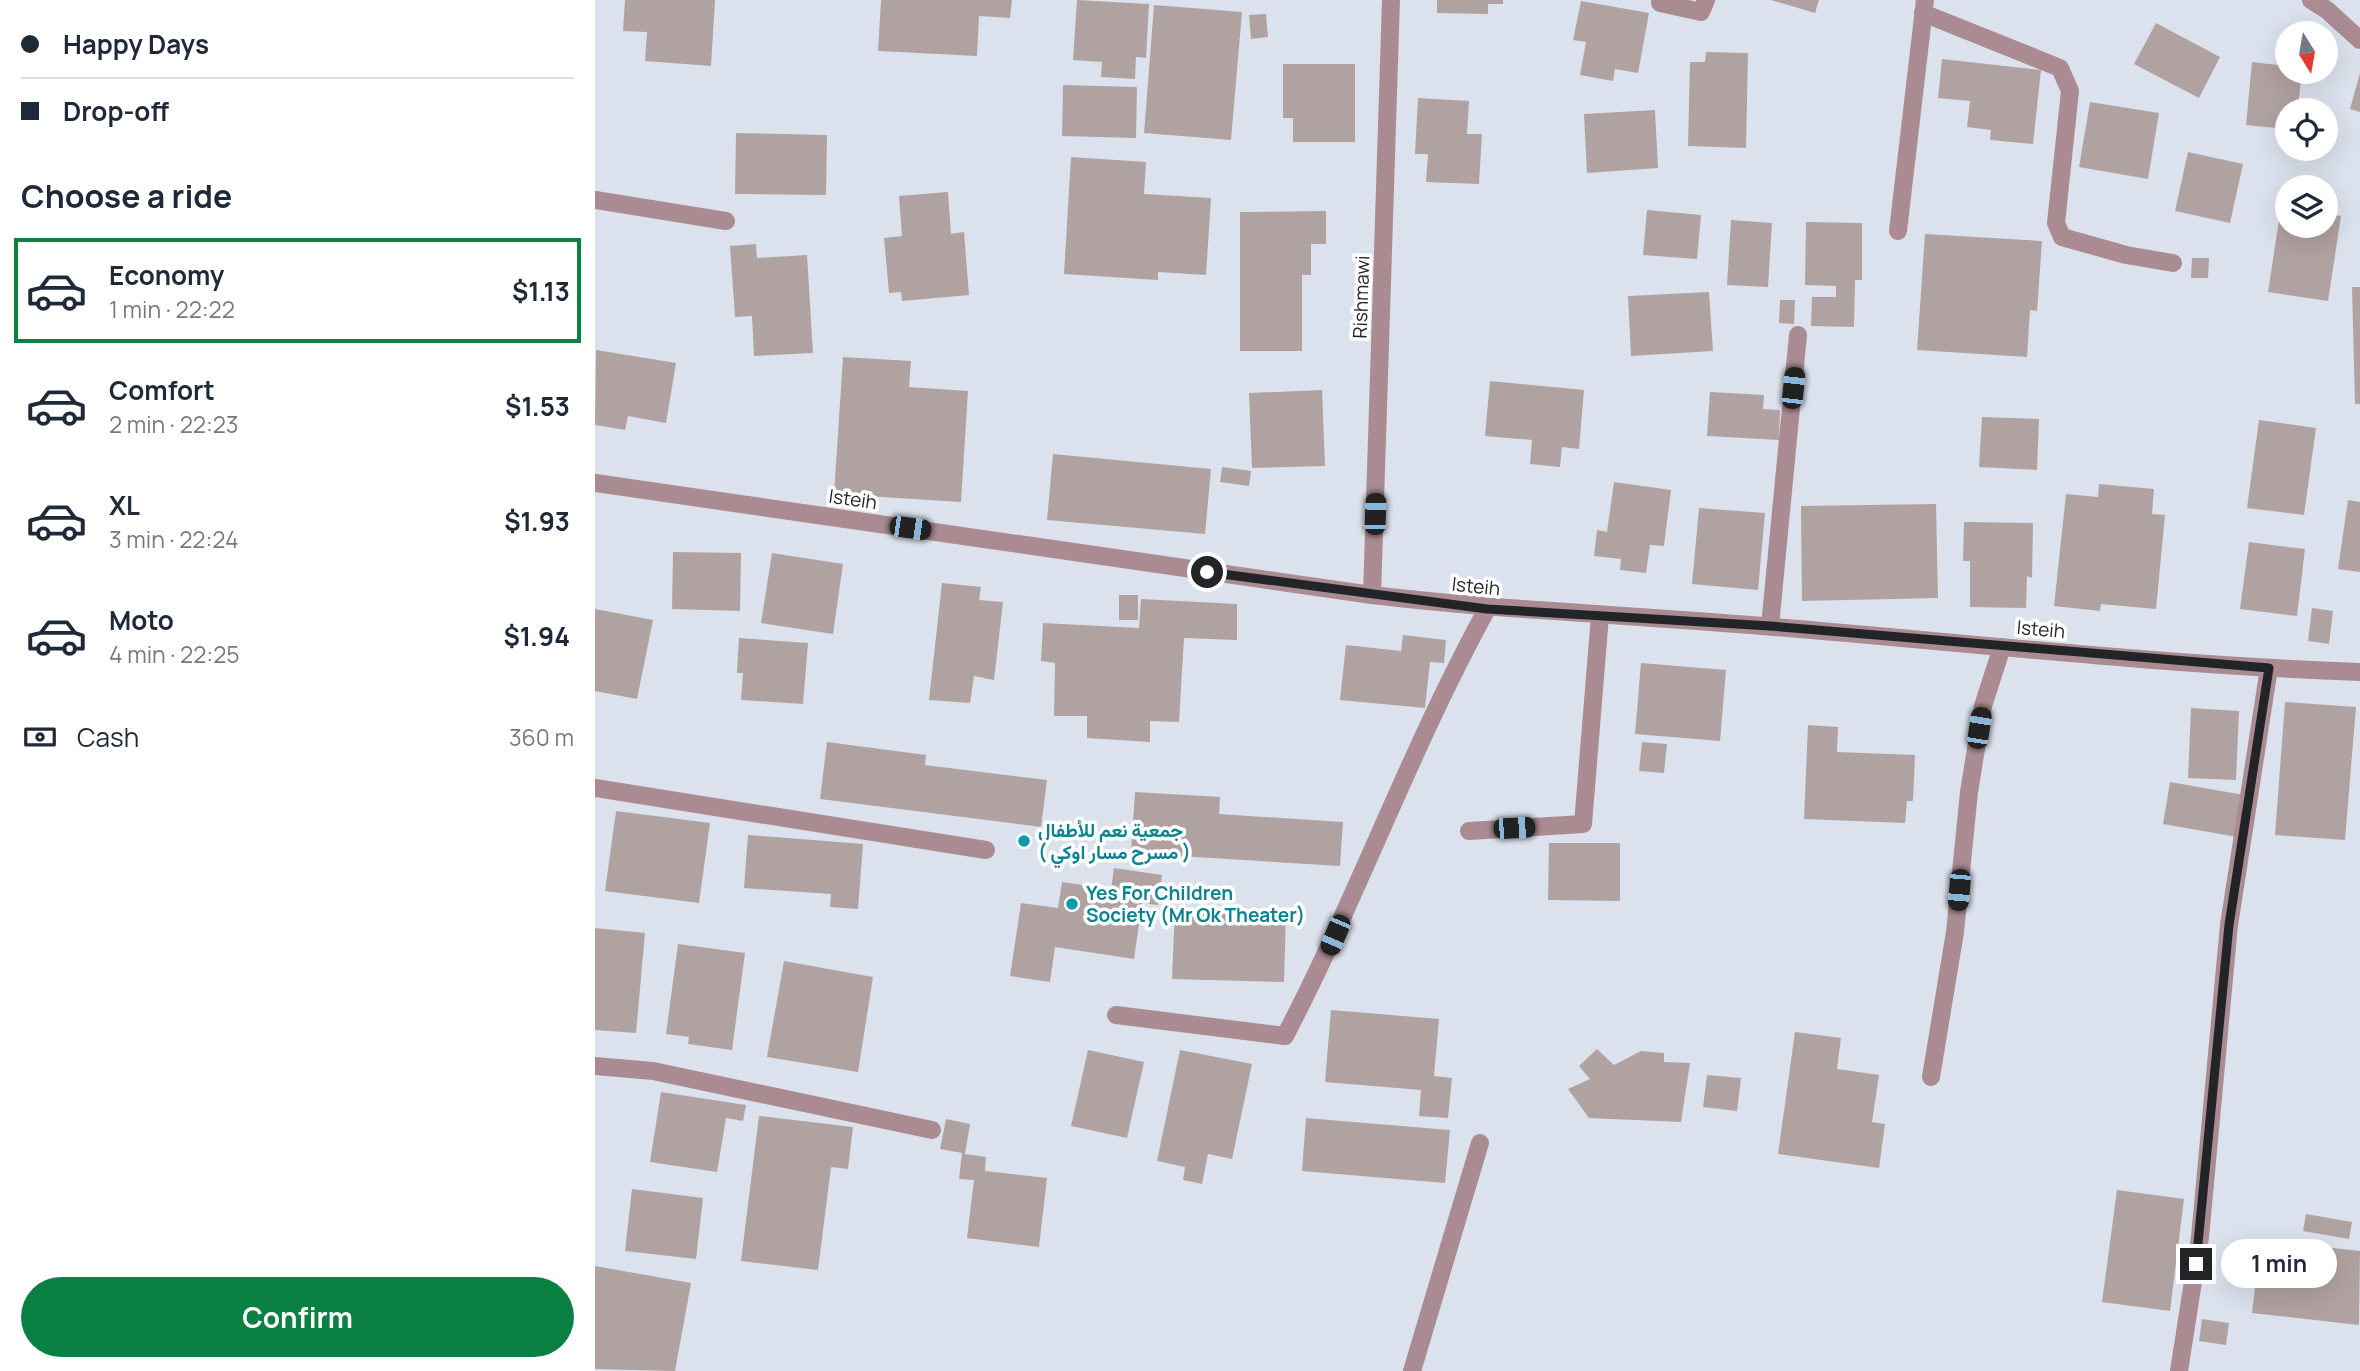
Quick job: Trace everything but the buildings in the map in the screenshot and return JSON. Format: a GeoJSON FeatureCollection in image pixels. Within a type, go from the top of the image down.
{"type":"FeatureCollection","features":[{"type":"Feature","properties":{"kind":"street","name":"Rishmawi"},"geometry":{"type":"LineString","coordinates":[[1372,595],[1391,0]]}},
{"type":"Feature","properties":{"kind":"street"},"geometry":{"type":"LineString","coordinates":[[1660,4],[1701,12],[1706,0]]}},
{"type":"Feature","properties":{"kind":"street"},"geometry":{"type":"LineString","coordinates":[[2311,0],[2327,9],[2360,40]]}},
{"type":"Feature","properties":{"kind":"street"},"geometry":{"type":"LineString","coordinates":[[1898,231],[1924,6],[2060,68],[2070,91],[2056,222],[2062,237],[2126,255],[2173,263]]}},
{"type":"Feature","properties":{"kind":"street"},"geometry":{"type":"LineString","coordinates":[[595,200],[726,221]]}},
{"type":"Feature","properties":{"kind":"street"},"geometry":{"type":"LineString","coordinates":[[1770,626],[1798,335]]}},
{"type":"Feature","properties":{"kind":"street","name":"Isteih"},"geometry":{"type":"LineString","coordinates":[[595,482],[1372,595],[1487,609],[1770,626],[2269,668],[2360,672]]}},
{"type":"Feature","properties":{"kind":"street"},"geometry":{"type":"LineString","coordinates":[[1116,1015],[1285,1036],[1325,957],[1371,846],[1448,680],[1487,609]]}},
{"type":"Feature","properties":{"kind":"street"},"geometry":{"type":"LineString","coordinates":[[1469,831],[1583,824],[1600,616]]}},
{"type":"Feature","properties":{"kind":"street"},"geometry":{"type":"LineString","coordinates":[[1931,1077],[1955,932],[1969,792],[1983,706],[2002,647]]}},
{"type":"Feature","properties":{"kind":"street"},"geometry":{"type":"LineString","coordinates":[[2179,1371],[2200,1237],[2229,925],[2269,668]]}},
{"type":"Feature","properties":{"kind":"street"},"geometry":{"type":"LineString","coordinates":[[595,788],[986,850]]}},
{"type":"Feature","properties":{"kind":"street"},"geometry":{"type":"LineString","coordinates":[[595,1066],[653,1072],[932,1130]]}},
{"type":"Feature","properties":{"kind":"street"},"geometry":{"type":"LineString","coordinates":[[1412,1371],[1480,1143]]}},
{"type":"Feature","properties":{"kind":"place","name":"جمعية نعم للأطفال ( مسرح مسار اوكي )"},"geometry":{"type":"Point","coordinates":[1024,841]}},
{"type":"Feature","properties":{"kind":"place","name":"Yes For Children Society (Mr Ok Theater)"},"geometry":{"type":"Point","coordinates":[1072,904]}},
{"type":"Feature","properties":{"kind":"route"},"geometry":{"type":"LineString","coordinates":[[1207,572],[1487,609],[1770,626],[2269,668],[2229,925],[2196,1264]]}}]}
